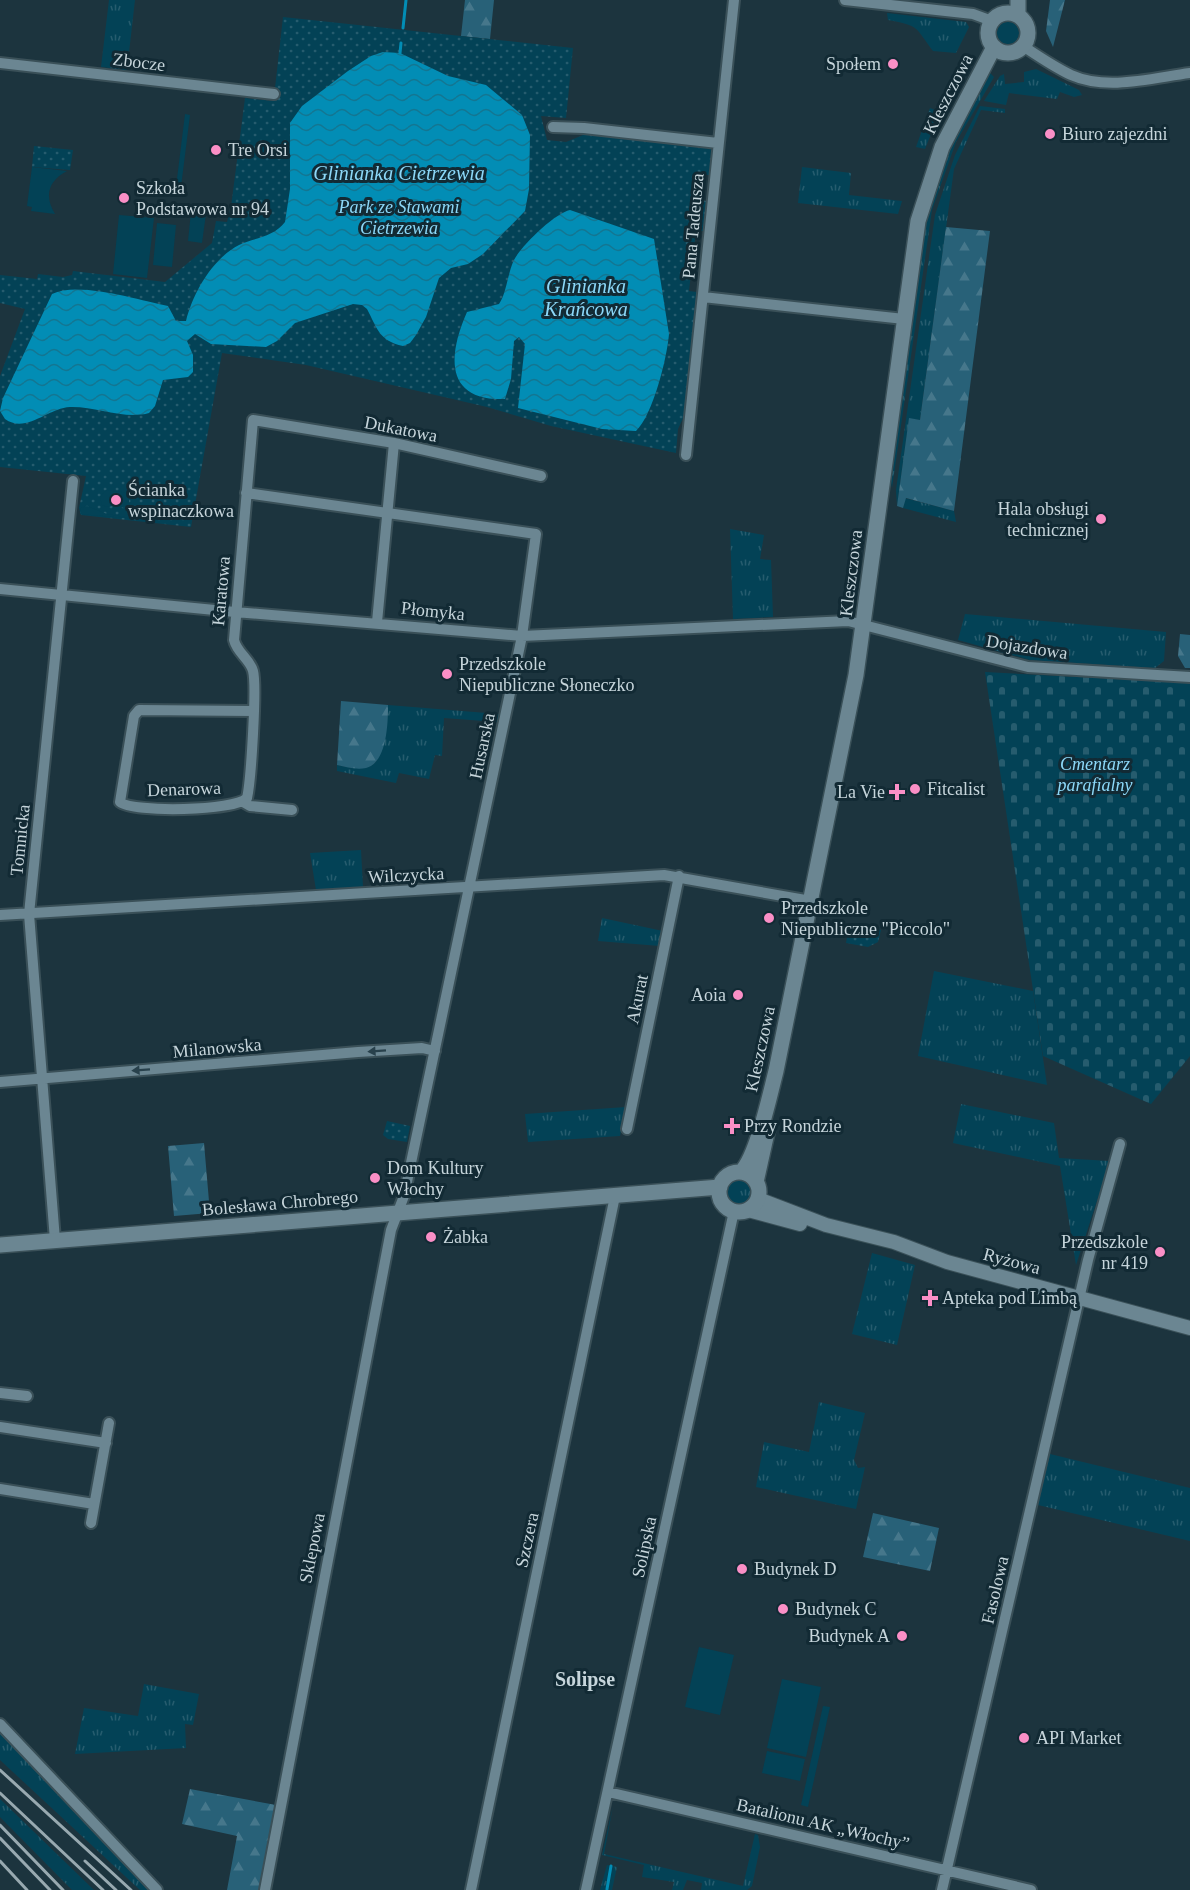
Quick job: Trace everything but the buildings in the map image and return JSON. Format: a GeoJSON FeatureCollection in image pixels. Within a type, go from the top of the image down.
{"type":"FeatureCollection","features":[{"type":"Feature","properties":{"kind":"main road"},"geometry":{"type":"LineString","coordinates":[[1018,8],[1028,27],[1027,39],[1023,46],[1007,53],[994,47],[989,35],[1000,12],[1018,8]]}},
{"type":"Feature","properties":{"kind":"main road","name":"Kleszczowa"},"geometry":{"type":"LineString","coordinates":[[741,1172],[747,1165],[765,1114],[811,901],[864,625],[903,319],[918,221],[929,181],[955,119],[994,47]]}},
{"type":"Feature","properties":{"kind":"main road","name":"Kleszczowa"},"geometry":{"type":"LineString","coordinates":[[747,1207],[756,1182],[768,1130],[765,1114]]}},
{"type":"Feature","properties":{"kind":"main road"},"geometry":{"type":"LineString","coordinates":[[747,1207],[721,1194],[728,1175],[741,1172],[750,1175],[756,1182]]}},
{"type":"Feature","properties":{"kind":"main road","name":"Bolesława Chrobrego"},"geometry":{"type":"LineString","coordinates":[[0,1245],[670,1192],[677,1197],[721,1194]]}},
{"type":"Feature","properties":{"kind":"street","name":"Pana Tadeusza"},"geometry":{"type":"LineString","coordinates":[[686,455],[734,0]]}},
{"type":"Feature","properties":{"kind":"street"},"geometry":{"type":"LineString","coordinates":[[845,0],[979,15],[1000,12]]}},
{"type":"Feature","properties":{"kind":"street"},"geometry":{"type":"LineString","coordinates":[[1023,46],[1071,75],[1095,82],[1129,81],[1190,73]]}},
{"type":"Feature","properties":{"kind":"street","name":"Zbocze"},"geometry":{"type":"LineString","coordinates":[[0,63],[274,94]]}},
{"type":"Feature","properties":{"kind":"street"},"geometry":{"type":"LineString","coordinates":[[552,127],[584,128],[718,143]]}},
{"type":"Feature","properties":{"kind":"street"},"geometry":{"type":"LineString","coordinates":[[703,297],[903,319]]}},
{"type":"Feature","properties":{"kind":"street","name":"Dukatowa"},"geometry":{"type":"LineString","coordinates":[[253,420],[394,442],[541,476]]}},
{"type":"Feature","properties":{"kind":"street","name":"Karatowa"},"geometry":{"type":"LineString","coordinates":[[245,798],[254,673],[236,646],[235,612],[253,420]]}},
{"type":"Feature","properties":{"kind":"street"},"geometry":{"type":"LineString","coordinates":[[377,622],[394,442]]}},
{"type":"Feature","properties":{"kind":"street","name":"Tomnicka"},"geometry":{"type":"LineString","coordinates":[[55,1240],[40,1078],[29,914],[74,480]]}},
{"type":"Feature","properties":{"kind":"street","name":"Husarska"},"geometry":{"type":"LineString","coordinates":[[246,493],[536,534],[522,636],[404,1196],[397,1213]]}},
{"type":"Feature","properties":{"kind":"street","name":"Płomyka"},"geometry":{"type":"LineString","coordinates":[[0,589],[235,612],[377,622],[522,636],[831,621],[864,625]]}},
{"type":"Feature","properties":{"kind":"street","name":"Dojazdowa"},"geometry":{"type":"LineString","coordinates":[[864,625],[1028,667],[1190,676]]}},
{"type":"Feature","properties":{"kind":"street","name":"Denarowa"},"geometry":{"type":"LineString","coordinates":[[253,711],[139,710],[134,716],[119,798],[122,804],[129,807],[182,809],[245,798],[250,806],[291,810]]}},
{"type":"Feature","properties":{"kind":"street","name":"Wilczycka"},"geometry":{"type":"LineString","coordinates":[[0,915],[680,876],[811,901]]}},
{"type":"Feature","properties":{"kind":"street","name":"Akurat"},"geometry":{"type":"LineString","coordinates":[[627,1129],[680,876]]}},
{"type":"Feature","properties":{"kind":"street","name":"Milanowska"},"geometry":{"type":"LineString","coordinates":[[0,1082],[358,1052],[422,1048],[435,1051]]}},
{"type":"Feature","properties":{"kind":"street","name":"Fasolowa"},"geometry":{"type":"LineString","coordinates":[[942,1890],[1080,1298],[1120,1144]]}},
{"type":"Feature","properties":{"kind":"street","name":"Szczera"},"geometry":{"type":"LineString","coordinates":[[471,1890],[615,1196]]}},
{"type":"Feature","properties":{"kind":"street","name":"Ryżowa"},"geometry":{"type":"LineString","coordinates":[[747,1207],[808,1226],[826,1225],[894,1242],[947,1262],[1190,1328]]}},
{"type":"Feature","properties":{"kind":"street","name":"Solipska"},"geometry":{"type":"LineString","coordinates":[[586,1890],[747,1207]]}},
{"type":"Feature","properties":{"kind":"street","name":"Sklepowa"},"geometry":{"type":"LineString","coordinates":[[265,1890],[390,1230],[397,1213]]}},
{"type":"Feature","properties":{"kind":"street"},"geometry":{"type":"LineString","coordinates":[[0,1393],[27,1396]]}},
{"type":"Feature","properties":{"kind":"street"},"geometry":{"type":"LineString","coordinates":[[90,1523],[109,1423]]}},
{"type":"Feature","properties":{"kind":"street"},"geometry":{"type":"LineString","coordinates":[[0,1427],[106,1443]]}},
{"type":"Feature","properties":{"kind":"street"},"geometry":{"type":"LineString","coordinates":[[0,1490],[94,1503]]}},
{"type":"Feature","properties":{"kind":"street"},"geometry":{"type":"LineString","coordinates":[[0,1724],[157,1890]]}},
{"type":"Feature","properties":{"kind":"street","name":"Batalionu AK „Włochy”"},"geometry":{"type":"LineString","coordinates":[[608,1792],[1031,1890]]}},
{"type":"Feature","properties":{"kind":"green space"},"geometry":{"type":"Polygon","coordinates":[[[109,0],[135,0],[127,70],[101,67],[109,0]]]}},
{"type":"Feature","properties":{"kind":"green space"},"geometry":{"type":"Polygon","coordinates":[[[465,0],[494,0],[490,39],[461,36],[465,0]]]}},
{"type":"Feature","properties":{"kind":"green space"},"geometry":{"type":"Polygon","coordinates":[[[1050,0],[1065,0],[1053,47],[1046,31],[1050,0]]]}},
{"type":"Feature","properties":{"kind":"green space"},"geometry":{"type":"Polygon","coordinates":[[[887,13],[966,22],[969,27],[956,53],[933,51],[916,29],[888,20],[887,13]]]}},
{"type":"Feature","properties":{"kind":"green space","name":"Park ze Stawami Cietrzewia"},"geometry":{"type":"Polygon","coordinates":[[[283,17],[573,48],[566,118],[541,116],[547,140],[566,142],[588,133],[711,147],[710,175],[702,175],[699,200],[707,201],[704,231],[696,231],[689,291],[697,292],[684,416],[678,429],[676,453],[551,426],[487,407],[306,365],[222,353],[191,527],[81,515],[79,508],[86,476],[0,467],[0,376],[25,309],[0,303],[0,275],[37,279],[38,274],[63,277],[72,275],[73,271],[165,282],[212,243],[216,221],[227,222],[231,207],[245,98],[273,101],[283,17]]]}},
{"type":"Feature","properties":{"kind":"green space"},"geometry":{"type":"Polygon","coordinates":[[[1008,22],[1016,25],[1019,33],[1016,41],[1008,44],[1000,41],[997,33],[1000,25],[1008,22]]]}},
{"type":"Feature","properties":{"kind":"green space"},"geometry":{"type":"Polygon","coordinates":[[[1036,69],[1079,90],[1082,95],[1074,97],[1060,92],[1057,99],[1009,93],[1006,105],[984,101],[1000,76],[1004,74],[1005,84],[1024,82],[1024,72],[1036,69]]]}},
{"type":"Feature","properties":{"kind":"green space"},"geometry":{"type":"Polygon","coordinates":[[[990,73],[994,77],[956,142],[932,210],[892,488],[890,476],[923,226],[940,169],[990,73]]]}},
{"type":"Feature","properties":{"kind":"green space"},"geometry":{"type":"Polygon","coordinates":[[[980,106],[1005,109],[1005,113],[981,110],[954,169],[920,420],[909,419],[897,506],[896,490],[935,215],[955,155],[980,106]]]}},
{"type":"Feature","properties":{"kind":"green space"},"geometry":{"type":"Polygon","coordinates":[[[930,108],[935,110],[933,129],[925,149],[916,147],[930,108]]]}},
{"type":"Feature","properties":{"kind":"green space"},"geometry":{"type":"Polygon","coordinates":[[[185,114],[190,115],[180,195],[175,195],[185,114]]]}},
{"type":"Feature","properties":{"kind":"green space"},"geometry":{"type":"Polygon","coordinates":[[[34,146],[73,150],[70,170],[32,167],[34,146]]]}},
{"type":"Feature","properties":{"kind":"green space"},"geometry":{"type":"Polygon","coordinates":[[[32,167],[67,171],[56,179],[50,190],[50,201],[55,214],[31,211],[32,207],[27,206],[32,167]]]}},
{"type":"Feature","properties":{"kind":"green space"},"geometry":{"type":"Polygon","coordinates":[[[802,167],[851,173],[849,195],[902,201],[898,214],[798,203],[802,167]]]}},
{"type":"Feature","properties":{"kind":"green space"},"geometry":{"type":"Polygon","coordinates":[[[191,212],[206,214],[202,243],[188,241],[191,212]]]}},
{"type":"Feature","properties":{"kind":"green space"},"geometry":{"type":"Polygon","coordinates":[[[119,215],[154,218],[147,278],[113,274],[119,215]]]}},
{"type":"Feature","properties":{"kind":"green space"},"geometry":{"type":"Polygon","coordinates":[[[157,223],[176,225],[172,267],[153,265],[157,223]]]}},
{"type":"Feature","properties":{"kind":"green space"},"geometry":{"type":"Polygon","coordinates":[[[946,227],[990,231],[954,511],[906,498],[903,508],[897,506],[909,418],[920,420],[946,227]]]}},
{"type":"Feature","properties":{"kind":"green space","name":"Ścianka wspinaczkowa"},"geometry":{"type":"Polygon","coordinates":[[[106,490],[129,493],[129,505],[124,508],[117,505],[107,507],[102,505],[100,497],[106,490]]]}},
{"type":"Feature","properties":{"kind":"green space"},"geometry":{"type":"Polygon","coordinates":[[[905,498],[954,511],[956,522],[903,508],[905,498]]]}},
{"type":"Feature","properties":{"kind":"green space"},"geometry":{"type":"Polygon","coordinates":[[[87,506],[107,514],[136,519],[80,514],[81,508],[87,506]]]}},
{"type":"Feature","properties":{"kind":"green space"},"geometry":{"type":"Polygon","coordinates":[[[730,529],[764,535],[760,559],[771,560],[773,617],[733,619],[730,529]]]}},
{"type":"Feature","properties":{"kind":"green space"},"geometry":{"type":"Polygon","coordinates":[[[965,614],[1166,632],[1164,661],[1155,668],[1030,660],[958,640],[965,614]]]}},
{"type":"Feature","properties":{"kind":"green space"},"geometry":{"type":"Polygon","coordinates":[[[1180,634],[1190,635],[1190,668],[1185,668],[1178,656],[1180,634]]]}},
{"type":"Feature","properties":{"kind":"green space","name":"Cmentarz parafialny"},"geometry":{"type":"Polygon","coordinates":[[[985,672],[1190,683],[1190,1056],[1151,1104],[1043,1056],[985,672]]]}},
{"type":"Feature","properties":{"kind":"green space"},"geometry":{"type":"Polygon","coordinates":[[[341,701],[388,705],[385,741],[373,765],[366,768],[355,768],[337,765],[341,701]]]}},
{"type":"Feature","properties":{"kind":"green space"},"geometry":{"type":"Polygon","coordinates":[[[388,705],[499,714],[497,722],[444,718],[442,756],[435,755],[429,779],[399,773],[396,783],[337,771],[337,765],[364,768],[375,763],[382,749],[388,705]]]}},
{"type":"Feature","properties":{"kind":"green space"},"geometry":{"type":"Polygon","coordinates":[[[361,850],[363,887],[316,890],[310,853],[361,850]]]}},
{"type":"Feature","properties":{"kind":"green space"},"geometry":{"type":"Polygon","coordinates":[[[602,918],[663,931],[660,946],[598,941],[602,918]]]}},
{"type":"Feature","properties":{"kind":"green space"},"geometry":{"type":"Polygon","coordinates":[[[849,925],[881,930],[878,942],[868,947],[846,943],[849,925]]]}},
{"type":"Feature","properties":{"kind":"green space"},"geometry":{"type":"Polygon","coordinates":[[[934,971],[1033,991],[1047,1085],[918,1056],[934,971]]]}},
{"type":"Feature","properties":{"kind":"green space"},"geometry":{"type":"Polygon","coordinates":[[[961,1104],[1054,1123],[1059,1158],[1110,1161],[1076,1265],[1060,1166],[953,1143],[961,1104]]]}},
{"type":"Feature","properties":{"kind":"green space"},"geometry":{"type":"Polygon","coordinates":[[[626,1107],[620,1136],[528,1142],[525,1114],[626,1107]]]}},
{"type":"Feature","properties":{"kind":"green space"},"geometry":{"type":"Polygon","coordinates":[[[387,1121],[410,1126],[407,1142],[388,1139],[383,1135],[387,1121]]]}},
{"type":"Feature","properties":{"kind":"green space"},"geometry":{"type":"Polygon","coordinates":[[[204,1143],[210,1213],[174,1216],[168,1146],[204,1143]]]}},
{"type":"Feature","properties":{"kind":"green space"},"geometry":{"type":"Polygon","coordinates":[[[739,1180],[744,1181],[750,1187],[750,1197],[744,1203],[739,1204],[734,1203],[728,1197],[727,1192],[728,1187],[734,1181],[739,1180]]]}},
{"type":"Feature","properties":{"kind":"green space"},"geometry":{"type":"Polygon","coordinates":[[[872,1253],[915,1265],[897,1345],[852,1334],[872,1253]]]}},
{"type":"Feature","properties":{"kind":"green space"},"geometry":{"type":"Polygon","coordinates":[[[819,1402],[865,1413],[854,1460],[858,1468],[865,1467],[856,1509],[756,1487],[764,1442],[809,1452],[819,1402]]]}},
{"type":"Feature","properties":{"kind":"green space"},"geometry":{"type":"Polygon","coordinates":[[[1050,1454],[1190,1488],[1190,1541],[1038,1505],[1050,1454]]]}},
{"type":"Feature","properties":{"kind":"green space"},"geometry":{"type":"Polygon","coordinates":[[[873,1513],[939,1528],[930,1571],[863,1557],[873,1513]]]}},
{"type":"Feature","properties":{"kind":"green space"},"geometry":{"type":"Polygon","coordinates":[[[699,1647],[734,1655],[720,1715],[685,1707],[699,1647]]]}},
{"type":"Feature","properties":{"kind":"green space"},"geometry":{"type":"Polygon","coordinates":[[[782,1679],[821,1687],[806,1757],[767,1748],[782,1679]]]}},
{"type":"Feature","properties":{"kind":"green space"},"geometry":{"type":"Polygon","coordinates":[[[144,1684],[199,1694],[193,1725],[185,1724],[186,1748],[75,1754],[84,1708],[138,1716],[144,1684]]]}},
{"type":"Feature","properties":{"kind":"green space"},"geometry":{"type":"Polygon","coordinates":[[[823,1706],[830,1707],[808,1807],[801,1805],[823,1706]]]}},
{"type":"Feature","properties":{"kind":"green space"},"geometry":{"type":"Polygon","coordinates":[[[0,1730],[151,1890],[140,1890],[0,1760],[0,1730]]]}},
{"type":"Feature","properties":{"kind":"green space"},"geometry":{"type":"Polygon","coordinates":[[[767,1751],[805,1759],[800,1781],[762,1773],[767,1751]]]}},
{"type":"Feature","properties":{"kind":"green space"},"geometry":{"type":"Polygon","coordinates":[[[190,1789],[276,1805],[259,1890],[227,1890],[237,1836],[182,1824],[190,1789]]]}},
{"type":"Feature","properties":{"kind":"green space"},"geometry":{"type":"Polygon","coordinates":[[[0,1799],[94,1890],[72,1890],[0,1817],[0,1799]]]}},
{"type":"Feature","properties":{"kind":"green space"},"geometry":{"type":"Polygon","coordinates":[[[613,1806],[604,1854],[743,1886],[755,1834],[758,1835],[760,1847],[752,1886],[747,1890],[701,1890],[702,1883],[687,1880],[683,1890],[672,1890],[674,1882],[642,1877],[644,1865],[602,1855],[613,1806]]]}},
{"type":"Feature","properties":{"kind":"green space"},"geometry":{"type":"Polygon","coordinates":[[[607,1865],[617,1867],[612,1890],[600,1890],[607,1865]]]}},
{"type":"Feature","properties":{"kind":"water","name":"Glinianka Cietrzewia"},"geometry":{"type":"Polygon","coordinates":[[[383,52],[400,53],[448,76],[486,85],[522,115],[530,135],[529,189],[525,211],[483,254],[468,264],[451,268],[439,278],[426,317],[410,343],[403,346],[389,341],[376,328],[367,309],[362,305],[353,304],[295,323],[277,341],[266,347],[211,344],[195,334],[187,341],[193,355],[193,372],[188,377],[163,380],[155,406],[149,413],[130,415],[70,407],[21,424],[5,419],[0,411],[3,398],[52,294],[77,290],[125,296],[168,306],[176,321],[186,321],[199,288],[220,259],[239,245],[275,231],[285,222],[290,189],[290,123],[302,106],[348,71],[371,56],[383,52]]]}},
{"type":"Feature","properties":{"kind":"water","name":"Glinianka Krańcowa"},"geometry":{"type":"Polygon","coordinates":[[[570,210],[654,239],[669,334],[662,371],[653,400],[636,431],[602,429],[518,408],[525,344],[519,337],[514,341],[511,379],[505,399],[485,398],[471,392],[461,384],[456,372],[456,344],[467,312],[499,304],[518,254],[548,223],[570,210]]]}},
{"type":"Feature","properties":{"kind":"waterway"},"geometry":{"type":"LineString","coordinates":[[403,28],[406,0]]}},
{"type":"Feature","properties":{"kind":"waterway"},"geometry":{"type":"LineString","coordinates":[[400,53],[401,43]]}},
{"type":"Feature","properties":{"kind":"waterway"},"geometry":{"type":"LineString","coordinates":[[607,1889],[611,1866]]}},
{"type":"Feature","properties":{"kind":"railway"},"geometry":{"type":"LineString","coordinates":[[0,1770],[131,1890]]}},
{"type":"Feature","properties":{"kind":"railway"},"geometry":{"type":"LineString","coordinates":[[0,1793],[103,1890]]}},
{"type":"Feature","properties":{"kind":"railway"},"geometry":{"type":"LineString","coordinates":[[0,1825],[63,1890]]}},
{"type":"Feature","properties":{"kind":"railway"},"geometry":{"type":"LineString","coordinates":[[0,1838],[50,1890]]}},
{"type":"Feature","properties":{"kind":"railway"},"geometry":{"type":"LineString","coordinates":[[0,1861],[27,1890]]}},
{"type":"Feature","properties":{"kind":"railway"},"geometry":{"type":"LineString","coordinates":[[85,1861],[116,1890]]}},
{"type":"Feature","properties":{"kind":"place","name":"Społem"},"geometry":{"type":"Point","coordinates":[893,64]}},
{"type":"Feature","properties":{"kind":"place","name":"Biuro zajezdni"},"geometry":{"type":"Point","coordinates":[1050,134]}},
{"type":"Feature","properties":{"kind":"place","name":"Tre Orsi"},"geometry":{"type":"Point","coordinates":[216,150]}},
{"type":"Feature","properties":{"kind":"place","name":"Szkoła Podstawowa nr 94"},"geometry":{"type":"Point","coordinates":[124,198]}},
{"type":"Feature","properties":{"kind":"place","name":"Ścianka wspinaczkowa"},"geometry":{"type":"Point","coordinates":[116,500]}},
{"type":"Feature","properties":{"kind":"place","name":"Hala obsługi technicznej"},"geometry":{"type":"Point","coordinates":[1101,519]}},
{"type":"Feature","properties":{"kind":"place","name":"Przedszkole Niepubliczne Słoneczko"},"geometry":{"type":"Point","coordinates":[447,674]}},
{"type":"Feature","properties":{"kind":"place","name":"Fitcalist"},"geometry":{"type":"Point","coordinates":[915,789]}},
{"type":"Feature","properties":{"kind":"place","name":"La Vie"},"geometry":{"type":"Point","coordinates":[897,792]}},
{"type":"Feature","properties":{"kind":"place","name":"Przedszkole Niepubliczne \"Piccolo\""},"geometry":{"type":"Point","coordinates":[769,918]}},
{"type":"Feature","properties":{"kind":"place","name":"Aoia"},"geometry":{"type":"Point","coordinates":[738,995]}},
{"type":"Feature","properties":{"kind":"place","name":"Przy Rondzie"},"geometry":{"type":"Point","coordinates":[732,1126]}},
{"type":"Feature","properties":{"kind":"place","name":"Dom Kultury Włochy"},"geometry":{"type":"Point","coordinates":[375,1178]}},
{"type":"Feature","properties":{"kind":"place","name":"Żabka"},"geometry":{"type":"Point","coordinates":[431,1237]}},
{"type":"Feature","properties":{"kind":"place","name":"Przedszkole nr 419"},"geometry":{"type":"Point","coordinates":[1160,1252]}},
{"type":"Feature","properties":{"kind":"place","name":"Apteka pod Limbą"},"geometry":{"type":"Point","coordinates":[930,1298]}},
{"type":"Feature","properties":{"kind":"place","name":"Budynek D"},"geometry":{"type":"Point","coordinates":[742,1569]}},
{"type":"Feature","properties":{"kind":"place","name":"Budynek C"},"geometry":{"type":"Point","coordinates":[783,1609]}},
{"type":"Feature","properties":{"kind":"place","name":"Budynek A"},"geometry":{"type":"Point","coordinates":[902,1636]}},
{"type":"Feature","properties":{"kind":"place","name":"API Market"},"geometry":{"type":"Point","coordinates":[1024,1738]}},
{"type":"Feature","properties":{"kind":"district","name":"Solipse"},"geometry":{"type":"Point","coordinates":[585,1679]}}]}
